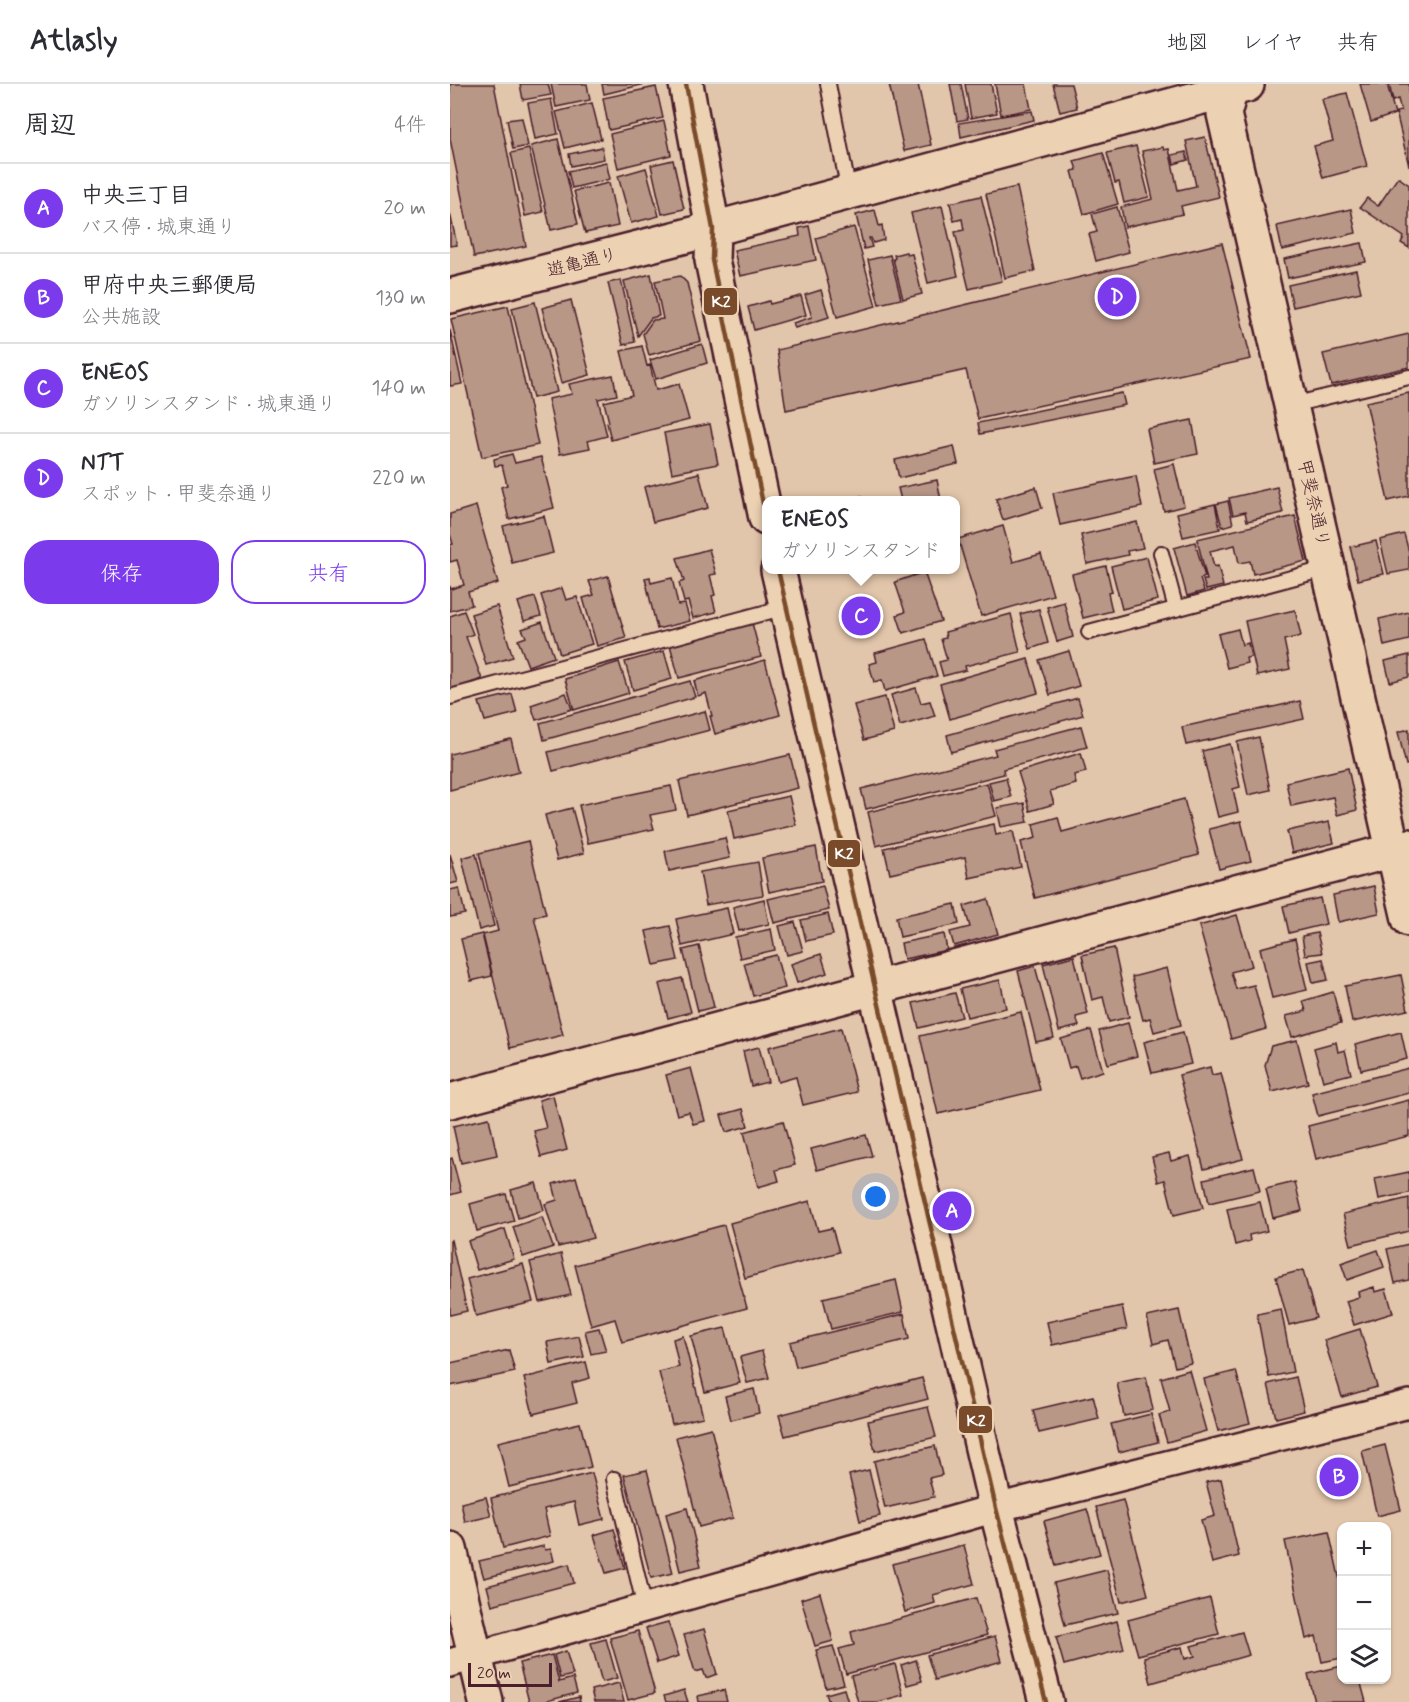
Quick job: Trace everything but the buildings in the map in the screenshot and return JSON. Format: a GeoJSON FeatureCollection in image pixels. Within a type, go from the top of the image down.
{"type":"FeatureCollection","features":[{"type":"Feature","properties":{"kind":"main road"},"geometry":{"type":"LineString","coordinates":[[686,84],[713,230],[713,270],[762,499]]}},
{"type":"Feature","properties":{"kind":"main road","name":"遊亀通り"},"geometry":{"type":"LineString","coordinates":[[450,296],[713,230],[1237,86]]}},
{"type":"Feature","properties":{"kind":"main road","name":"甲斐奈通り"},"geometry":{"type":"LineString","coordinates":[[1237,86],[1224,114],[1329,568],[1401,849],[1409,919]]}},
{"type":"Feature","properties":{"kind":"main road"},"geometry":{"type":"LineString","coordinates":[[778,574],[996,1508],[1046,1702]]}},
{"type":"Feature","properties":{"kind":"main road"},"geometry":{"type":"LineString","coordinates":[[450,1101],[1401,849]]}},
{"type":"Feature","properties":{"kind":"main road"},"geometry":{"type":"LineString","coordinates":[[450,1549],[462,1660],[486,1702]]}},
{"type":"Feature","properties":{"kind":"street"},"geometry":{"type":"LineString","coordinates":[[462,1660],[996,1508],[1409,1404]]}},
{"type":"Feature","properties":{"kind":"lane"},"geometry":{"type":"LineString","coordinates":[[828,84],[849,193]]}},
{"type":"Feature","properties":{"kind":"lane"},"geometry":{"type":"LineString","coordinates":[[1292,405],[1409,377]]}},
{"type":"Feature","properties":{"kind":"lane"},"geometry":{"type":"LineString","coordinates":[[1161,553],[1176,609]]}},
{"type":"Feature","properties":{"kind":"lane"},"geometry":{"type":"LineString","coordinates":[[1089,632],[1329,568]]}},
{"type":"Feature","properties":{"kind":"lane"},"geometry":{"type":"LineString","coordinates":[[450,697],[786,607]]}},
{"type":"Feature","properties":{"kind":"lane"},"geometry":{"type":"LineString","coordinates":[[614,1479],[645,1608]]}},
{"type":"Feature","properties":{"kind":"transit line","name":"K2"},"geometry":{"type":"LineString","coordinates":[[686,84],[713,229],[712,260],[762,499]]}},
{"type":"Feature","properties":{"kind":"transit line","name":"K2"},"geometry":{"type":"LineString","coordinates":[[779,574],[996,1508],[1046,1702]]}},
{"type":"Feature","properties":{"kind":"place","name":"NTT"},"geometry":{"type":"Point","coordinates":[1117,297]}},
{"type":"Feature","properties":{"kind":"place","name":"ENEOS"},"geometry":{"type":"Point","coordinates":[861,616]}},
{"type":"Feature","properties":{"kind":"place","name":"中央三丁目"},"geometry":{"type":"Point","coordinates":[952,1211]}},
{"type":"Feature","properties":{"kind":"place","name":"甲府中央三郵便局"},"geometry":{"type":"Point","coordinates":[1339,1477]}}]}
